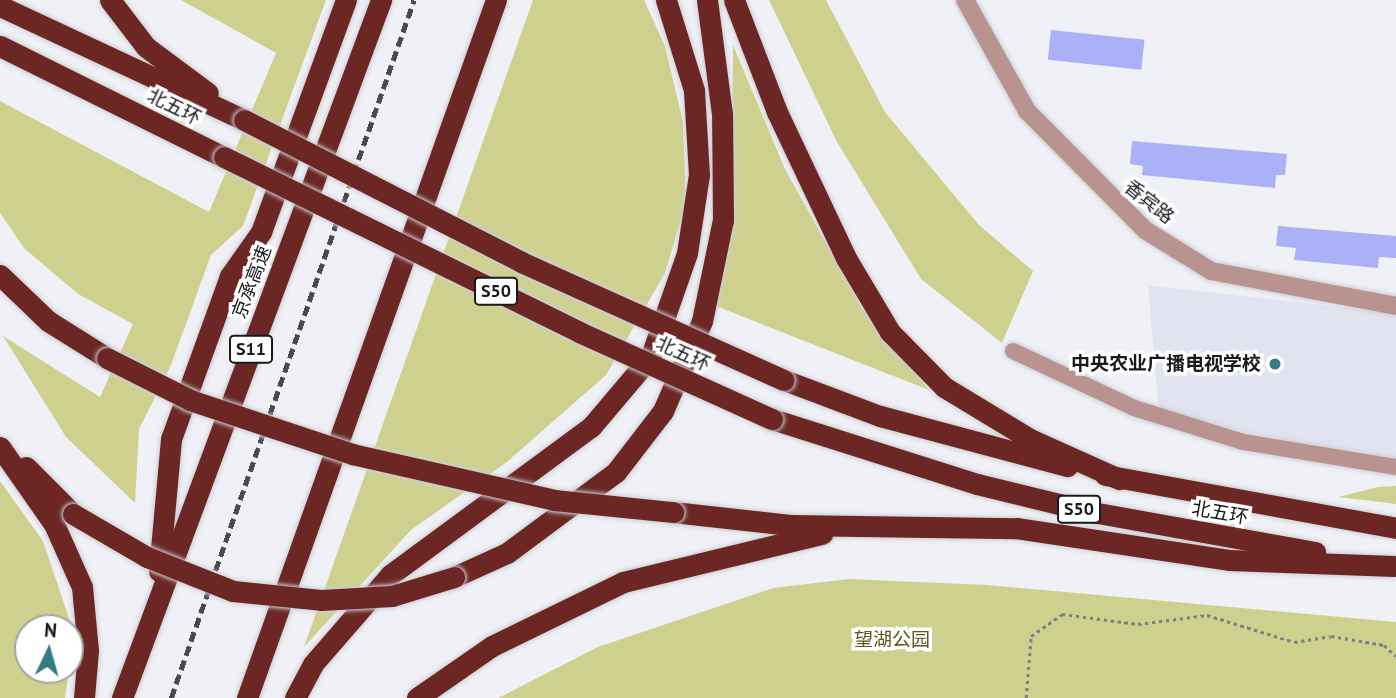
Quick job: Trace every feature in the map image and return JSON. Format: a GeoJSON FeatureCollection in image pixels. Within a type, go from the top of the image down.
{"type":"FeatureCollection","features":[{"type":"Feature","properties":{"kind":"highway"},"geometry":{"type":"LineString","coordinates":[[110,0],[146,47],[244,120]]}},
{"type":"Feature","properties":{"kind":"highway"},"geometry":{"type":"LineString","coordinates":[[157,599],[171,439],[230,276],[261,232],[346,0]]}},
{"type":"Feature","properties":{"kind":"highway","name":"京承高速"},"geometry":{"type":"LineString","coordinates":[[122,698],[381,0]]}},
{"type":"Feature","properties":{"kind":"highway"},"geometry":{"type":"LineString","coordinates":[[247,698],[496,0]]}},
{"type":"Feature","properties":{"kind":"highway"},"geometry":{"type":"LineString","coordinates":[[295,698],[313,664],[390,575],[591,427],[651,356],[687,253],[699,175],[694,90],[666,0]]}},
{"type":"Feature","properties":{"kind":"highway"},"geometry":{"type":"LineString","coordinates":[[0,440],[74,514],[147,557],[233,591],[321,600],[392,596],[454,577],[507,553],[616,472],[663,411],[702,321],[723,220],[722,114],[707,0]]}},
{"type":"Feature","properties":{"kind":"highway"},"geometry":{"type":"LineString","coordinates":[[734,0],[777,112],[846,258],[890,332],[944,387],[1030,439],[1119,479]]}},
{"type":"Feature","properties":{"kind":"highway","name":"北五环"},"geometry":{"type":"LineString","coordinates":[[0,6],[244,120],[522,262],[785,380],[880,416],[1119,479],[1396,528]]}},
{"type":"Feature","properties":{"kind":"highway","name":"北五环"},"geometry":{"type":"LineString","coordinates":[[0,46],[579,332],[772,419],[1092,512],[1395,566]]}},
{"type":"Feature","properties":{"kind":"highway"},"geometry":{"type":"LineString","coordinates":[[0,275],[47,321],[107,358],[190,400],[352,454],[554,500],[790,525],[885,522],[1016,527],[1229,560],[1395,566]]}},
{"type":"Feature","properties":{"kind":"highway"},"geometry":{"type":"LineString","coordinates":[[0,447],[54,524],[82,587],[88,650],[84,698]]}},
{"type":"Feature","properties":{"kind":"highway"},"geometry":{"type":"LineString","coordinates":[[417,698],[492,646],[622,582],[885,522]]}},
{"type":"Feature","properties":{"kind":"street","name":"香宾路"},"geometry":{"type":"LineString","coordinates":[[965,0],[1027,111],[1145,230],[1211,271],[1396,306]]}},
{"type":"Feature","properties":{"kind":"street"},"geometry":{"type":"LineString","coordinates":[[1013,351],[1134,408],[1242,442],[1396,467]]}},
{"type":"Feature","properties":{"kind":"path"},"geometry":{"type":"LineString","coordinates":[[1026,698],[1031,636],[1062,614],[1138,624],[1208,615],[1294,642],[1331,636],[1384,645],[1396,656]]}},
{"type":"Feature","properties":{"kind":"shaded area","name":"中央农业广播电视学校"},"geometry":{"type":"Polygon","coordinates":[[[1148,285],[1396,314],[1396,462],[1159,414],[1148,285]]]}},
{"type":"Feature","properties":{"kind":"green space"},"geometry":{"type":"Polygon","coordinates":[[[181,0],[326,0],[243,226],[211,255],[171,365],[139,429],[135,503],[66,437],[3,336],[100,397],[133,324],[78,294],[24,248],[0,213],[0,101],[209,212],[276,53],[181,0]]]}},
{"type":"Feature","properties":{"kind":"green space"},"geometry":{"type":"Polygon","coordinates":[[[533,0],[644,0],[665,46],[683,122],[686,203],[665,273],[606,375],[507,462],[411,530],[304,647],[533,0]]]}},
{"type":"Feature","properties":{"kind":"green space"},"geometry":{"type":"Polygon","coordinates":[[[769,0],[826,0],[885,112],[979,225],[1033,271],[1002,343],[921,279],[837,142],[769,0]]]}},
{"type":"Feature","properties":{"kind":"green space"},"geometry":{"type":"Polygon","coordinates":[[[733,45],[785,169],[861,306],[929,390],[716,306],[731,232],[733,45]]]}},
{"type":"Feature","properties":{"kind":"green space"},"geometry":{"type":"Polygon","coordinates":[[[0,481],[43,541],[68,614],[14,614],[14,684],[67,684],[65,698],[0,698],[0,481]]]}},
{"type":"Feature","properties":{"kind":"green space"},"geometry":{"type":"Polygon","coordinates":[[[1396,486],[1396,504],[1338,497],[1378,487],[1396,486]]]}},
{"type":"Feature","properties":{"kind":"green space","name":"望湖公园"},"geometry":{"type":"Polygon","coordinates":[[[849,579],[987,585],[1396,622],[1396,698],[498,698],[598,647],[773,588],[849,579]]]}},
{"type":"Feature","properties":{"kind":"building"},"geometry":{"type":"Polygon","coordinates":[[[1051,30],[1144,40],[1141,70],[1048,60],[1051,30]]]}},
{"type":"Feature","properties":{"kind":"building"},"geometry":{"type":"Polygon","coordinates":[[[1132,141],[1287,154],[1285,175],[1276,175],[1275,188],[1142,175],[1143,166],[1130,164],[1132,141]]]}},
{"type":"Feature","properties":{"kind":"building"},"geometry":{"type":"Polygon","coordinates":[[[1278,226],[1396,236],[1396,258],[1379,257],[1378,268],[1294,260],[1296,248],[1276,246],[1278,226]]]}},
{"type":"Feature","properties":{"kind":"railway"},"geometry":{"type":"LineString","coordinates":[[171,698],[414,0]]}},
{"type":"Feature","properties":{"kind":"place","name":"中央农业广播电视学校"},"geometry":{"type":"Point","coordinates":[1275,364]}}]}
